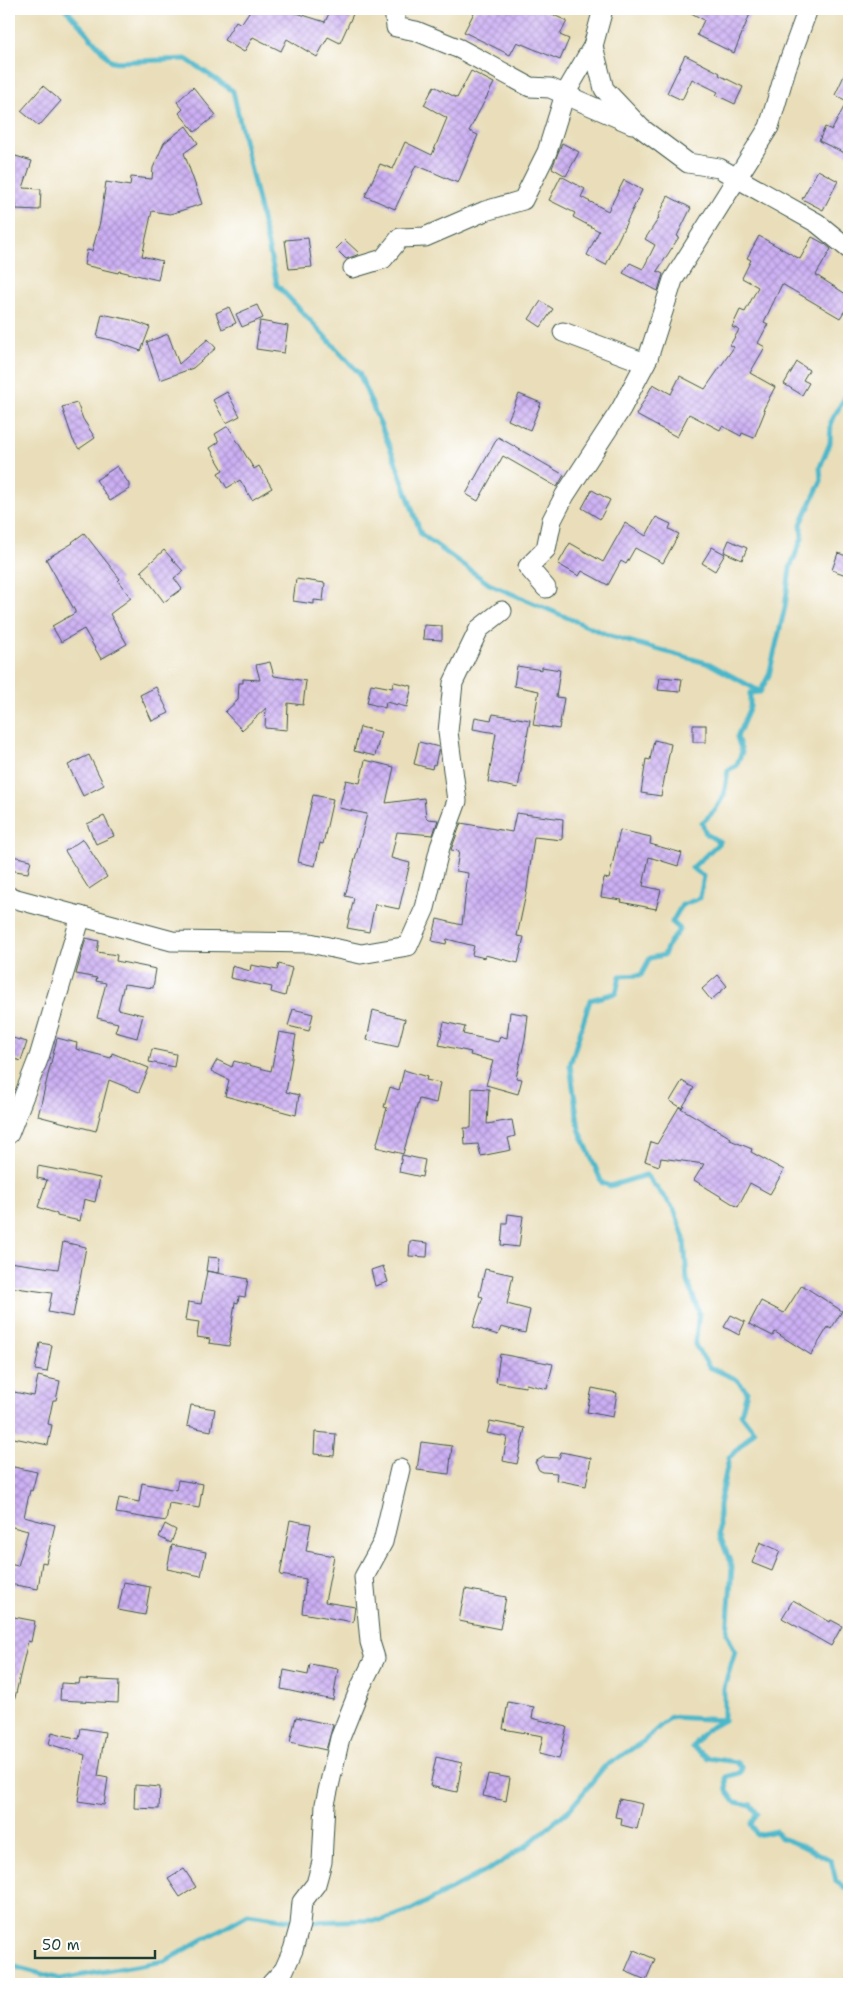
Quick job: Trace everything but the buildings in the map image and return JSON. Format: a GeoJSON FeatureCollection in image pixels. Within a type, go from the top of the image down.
{"type":"FeatureCollection","features":[{"type":"Feature","properties":{"kind":"street"},"geometry":{"type":"LineString","coordinates":[[394,9],[396,27],[416,31],[460,48],[530,87],[550,88],[641,128]]}},
{"type":"Feature","properties":{"kind":"street"},"geometry":{"type":"LineString","coordinates":[[353,268],[383,258],[400,238],[425,237],[485,211],[523,200],[546,152],[565,94],[593,46],[603,9]]}},
{"type":"Feature","properties":{"kind":"street"},"geometry":{"type":"LineString","coordinates":[[546,588],[528,567],[546,549],[552,520],[565,495],[621,409],[645,364],[673,280],[769,127],[786,69],[808,9]]}},
{"type":"Feature","properties":{"kind":"street"},"geometry":{"type":"LineString","coordinates":[[593,46],[604,89],[641,128],[688,163],[719,168],[817,222],[849,249]]}},
{"type":"Feature","properties":{"kind":"street"},"geometry":{"type":"LineString","coordinates":[[563,332],[645,364]]}},
{"type":"Feature","properties":{"kind":"street"},"geometry":{"type":"LineString","coordinates":[[9,896],[172,941],[310,943],[361,954],[408,946],[425,908],[440,847],[457,801],[448,732],[452,683],[479,629],[502,611]]}},
{"type":"Feature","properties":{"kind":"street"},"geometry":{"type":"LineString","coordinates":[[9,1134],[39,1057],[81,916]]}},
{"type":"Feature","properties":{"kind":"street"},"geometry":{"type":"LineString","coordinates":[[271,1984],[284,1970],[293,1950],[300,1925],[302,1902],[316,1884],[322,1862],[325,1804],[340,1738],[360,1688],[375,1658],[370,1642],[364,1577],[383,1542],[400,1469]]}},
{"type":"Feature","properties":{"kind":"waterway"},"geometry":{"type":"LineString","coordinates":[[66,9],[112,62],[186,59],[233,91],[277,285],[359,373],[395,460],[421,534],[489,584],[610,636],[710,664],[759,691]]}},
{"type":"Feature","properties":{"kind":"waterway"},"geometry":{"type":"LineString","coordinates":[[849,390],[831,422],[830,443],[820,467],[821,481],[801,524],[802,538],[790,568],[785,607],[769,675],[760,692],[750,693],[750,707],[737,737],[742,752],[736,766],[728,770],[724,795],[715,810],[702,823],[706,834],[720,842],[692,868],[704,876],[700,898],[682,905],[672,922],[680,929],[669,943],[664,955],[650,958],[641,975],[620,976],[616,993],[590,1000],[570,1065],[579,1129],[602,1183],[610,1186],[646,1175],[674,1209],[684,1238],[687,1279],[699,1312],[695,1345],[709,1367],[736,1379],[747,1391],[741,1414],[754,1431],[729,1458],[719,1505],[719,1533],[732,1567],[727,1634],[735,1652],[724,1688],[724,1720],[706,1730],[692,1747],[708,1758],[736,1762],[742,1768],[740,1773],[726,1777],[727,1791],[735,1802],[751,1805],[757,1813],[751,1824],[757,1835],[776,1831],[781,1838],[831,1860],[836,1881],[849,1891]]}},
{"type":"Feature","properties":{"kind":"waterway"},"geometry":{"type":"LineString","coordinates":[[304,1922],[383,1920],[413,1909],[497,1865],[527,1845],[570,1809],[604,1767],[644,1741],[670,1717],[724,1720]]}},
{"type":"Feature","properties":{"kind":"waterway"},"geometry":{"type":"LineString","coordinates":[[9,1962],[19,1968],[60,1979],[165,1961],[248,1914],[296,1921]]}}]}
